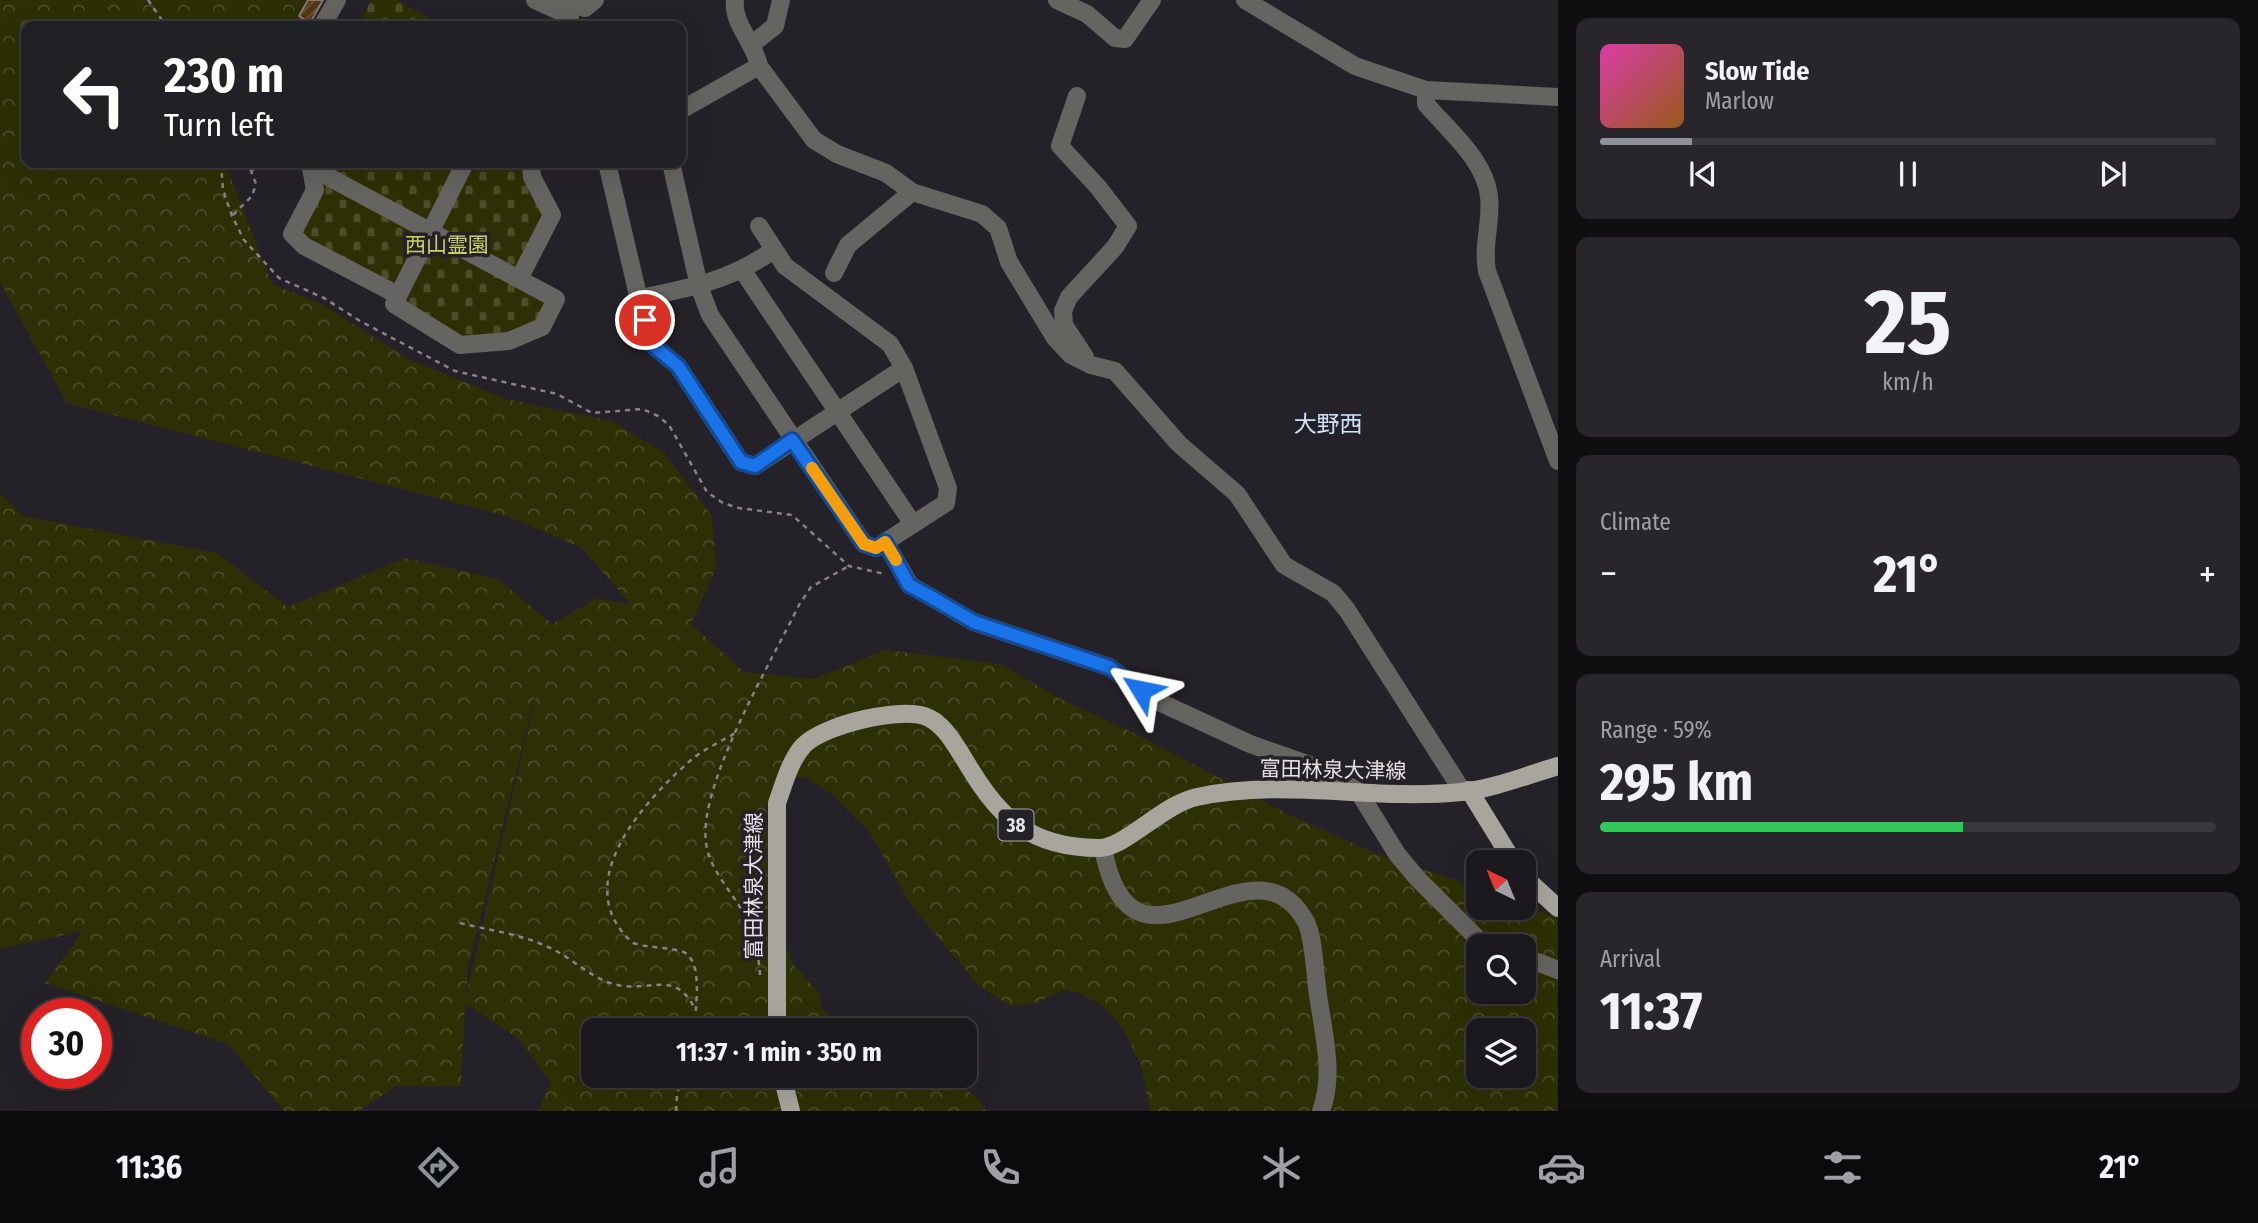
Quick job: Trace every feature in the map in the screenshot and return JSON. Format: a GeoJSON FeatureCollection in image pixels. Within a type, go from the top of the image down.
{"type":"FeatureCollection","features":[{"type":"Feature","properties":{"kind":"main road","name":"富田林泉大津線"},"geometry":{"type":"LineString","coordinates":[[777,1018],[777,803],[789,769],[804,745],[830,729],[907,711],[930,718],[949,735],[989,800],[1016,825],[1063,846],[1103,848],[1125,838],[1166,808],[1191,798],[1220,792],[1326,788],[1395,794],[1466,791],[1558,766]]}},
{"type":"Feature","properties":{"kind":"main road"},"geometry":{"type":"LineString","coordinates":[[1466,791],[1505,850]]}},
{"type":"Feature","properties":{"kind":"main road"},"geometry":{"type":"LineString","coordinates":[[1536,888],[1558,908]]}},
{"type":"Feature","properties":{"kind":"main road"},"geometry":{"type":"LineString","coordinates":[[785,1088],[791,1111]]}},
{"type":"Feature","properties":{"kind":"street"},"geometry":{"type":"LineString","coordinates":[[325,21],[337,0]]}},
{"type":"Feature","properties":{"kind":"street"},"geometry":{"type":"LineString","coordinates":[[539,1],[567,8],[586,8],[595,0]]}},
{"type":"Feature","properties":{"kind":"street"},"geometry":{"type":"LineString","coordinates":[[751,45],[775,26],[781,0]]}},
{"type":"Feature","properties":{"kind":"street"},"geometry":{"type":"LineString","coordinates":[[1057,0],[1087,14],[1115,38],[1125,39],[1152,0]]}},
{"type":"Feature","properties":{"kind":"street"},"geometry":{"type":"LineString","coordinates":[[1245,0],[1355,66],[1426,90],[1558,97]]}},
{"type":"Feature","properties":{"kind":"street"},"geometry":{"type":"LineString","coordinates":[[731,4],[759,66],[814,140],[837,154],[886,173],[912,191],[982,214],[998,228],[1009,262],[1055,338],[1071,355],[1091,365],[1115,371],[1179,444],[1237,494],[1284,565],[1333,593],[1347,610],[1466,791]]}},
{"type":"Feature","properties":{"kind":"street"},"geometry":{"type":"LineString","coordinates":[[686,107],[759,66]]}},
{"type":"Feature","properties":{"kind":"street"},"geometry":{"type":"LineString","coordinates":[[1426,90],[1426,104],[1482,170],[1490,197],[1484,256],[1487,271],[1558,461]]}},
{"type":"Feature","properties":{"kind":"street"},"geometry":{"type":"LineString","coordinates":[[1077,96],[1060,146],[1098,187],[1128,226],[1115,247],[1069,297],[1063,311],[1064,325],[1091,365]]}},
{"type":"Feature","properties":{"kind":"street"},"geometry":{"type":"LineString","coordinates":[[311,168],[315,190],[292,234],[304,246],[398,295]]}},
{"type":"Feature","properties":{"kind":"street"},"geometry":{"type":"LineString","coordinates":[[315,168],[430,230],[556,299],[542,327],[509,341],[460,345],[394,304],[430,230],[462,168]]}},
{"type":"Feature","properties":{"kind":"street"},"geometry":{"type":"LineString","coordinates":[[519,279],[552,215],[531,177],[531,168]]}},
{"type":"Feature","properties":{"kind":"street"},"geometry":{"type":"LineString","coordinates":[[608,168],[649,342],[678,366],[741,462],[755,466],[904,368]]}},
{"type":"Feature","properties":{"kind":"street"},"geometry":{"type":"LineString","coordinates":[[672,168],[699,286],[710,315],[864,544],[876,548],[946,503],[948,488],[904,368],[890,344],[785,267],[772,251],[759,226]]}},
{"type":"Feature","properties":{"kind":"street"},"geometry":{"type":"LineString","coordinates":[[834,273],[848,245],[912,191]]}},
{"type":"Feature","properties":{"kind":"street"},"geometry":{"type":"LineString","coordinates":[[640,298],[699,286],[743,271],[772,251]]}},
{"type":"Feature","properties":{"kind":"street"},"geometry":{"type":"LineString","coordinates":[[743,271],[913,524]]}},
{"type":"Feature","properties":{"kind":"street"},"geometry":{"type":"LineString","coordinates":[[885,542],[909,585],[974,622],[1109,667],[1157,701],[1250,744],[1310,765],[1358,791],[1398,854],[1417,878],[1473,934]]}},
{"type":"Feature","properties":{"kind":"street"},"geometry":{"type":"LineString","coordinates":[[1103,848],[1112,888],[1129,906],[1151,916],[1180,914],[1237,891],[1264,888],[1289,901],[1307,923],[1328,1060],[1321,1111]]}},
{"type":"Feature","properties":{"kind":"street"},"geometry":{"type":"LineString","coordinates":[[1536,962],[1558,970]]}},
{"type":"Feature","properties":{"kind":"path"},"geometry":{"type":"LineString","coordinates":[[148,0],[163,21]]}},
{"type":"Feature","properties":{"kind":"path"},"geometry":{"type":"LineString","coordinates":[[221,168],[223,190],[244,240],[279,278],[324,298],[360,321],[455,372],[472,378],[557,394],[592,413],[642,410],[658,416],[669,425],[707,492],[723,503],[739,508],[792,515],[849,566],[884,574],[909,585]]}},
{"type":"Feature","properties":{"kind":"path"},"geometry":{"type":"LineString","coordinates":[[232,216],[252,196],[256,184],[250,168]]}},
{"type":"Feature","properties":{"kind":"path"},"geometry":{"type":"LineString","coordinates":[[761,976],[751,927],[711,859],[706,843],[706,818],[737,732],[799,605],[811,587],[849,566]]}},
{"type":"Feature","properties":{"kind":"path"},"geometry":{"type":"LineString","coordinates":[[695,1018],[696,964],[688,954],[633,943],[621,933],[608,904],[606,884],[630,824],[645,805],[693,758],[737,732]]}},
{"type":"Feature","properties":{"kind":"path"},"geometry":{"type":"LineString","coordinates":[[460,923],[545,945],[607,983],[624,986],[669,984],[686,992],[695,1010]]}},
{"type":"Feature","properties":{"kind":"path"},"geometry":{"type":"LineString","coordinates":[[676,1111],[679,1088]]}},
{"type":"Feature","properties":{"kind":"green space"},"geometry":{"type":"Polygon","coordinates":[[[0,0],[306,0],[302,6],[303,21],[21,21],[21,168],[227,168],[272,284],[324,305],[406,358],[506,399],[612,421],[664,453],[712,516],[716,568],[691,624],[744,672],[813,679],[886,650],[1000,664],[1066,702],[1132,732],[1294,817],[1377,854],[1466,884],[1466,920],[1536,920],[1536,910],[1558,918],[1558,1111],[1150,1111],[1141,1064],[1122,1027],[1104,1007],[1082,994],[1064,990],[1036,1003],[1010,1006],[978,985],[911,905],[869,831],[831,794],[809,779],[798,776],[784,784],[766,805],[770,872],[785,946],[794,965],[819,993],[822,1008],[830,1018],[581,1018],[581,1088],[964,1088],[976,1097],[986,1111],[538,1111],[551,1083],[519,1039],[465,1003],[461,1086],[396,1086],[359,1111],[284,1111],[228,1044],[112,1005],[112,998],[90,998],[45,983],[83,931],[0,949],[0,493],[23,516],[217,553],[288,607],[405,558],[498,579],[552,624],[597,598],[631,605],[582,548],[510,517],[67,403],[0,282],[0,0]],[[536,694],[468,967],[466,996],[536,694]]]}},
{"type":"Feature","properties":{"kind":"green space"},"geometry":{"type":"Polygon","coordinates":[[[371,0],[397,0],[433,21],[360,21],[371,0]]]}},
{"type":"Feature","properties":{"kind":"green space","name":"西山霊園"},"geometry":{"type":"Polygon","coordinates":[[[311,168],[535,168],[557,215],[523,278],[560,299],[541,331],[461,350],[387,300],[297,250],[294,242],[311,168]]]}},
{"type":"Feature","properties":{"kind":"building"},"geometry":{"type":"Polygon","coordinates":[[[308,0],[323,0],[311,21],[299,16],[308,0]]]}},
{"type":"Feature","properties":{"kind":"slow traffic"},"geometry":{"type":"LineString","coordinates":[[812,468],[864,544],[876,548],[885,542],[896,560]]}},
{"type":"Feature","properties":{"kind":"district","name":"大野西"},"geometry":{"type":"Point","coordinates":[1328,424]}},
{"type":"Feature","properties":{"kind":"route"},"geometry":{"type":"LineString","coordinates":[[645,320],[649,342],[678,366],[741,462],[755,466],[792,440],[864,544],[876,548],[885,542],[909,585],[974,622],[1109,667],[1141,690]]}}]}
